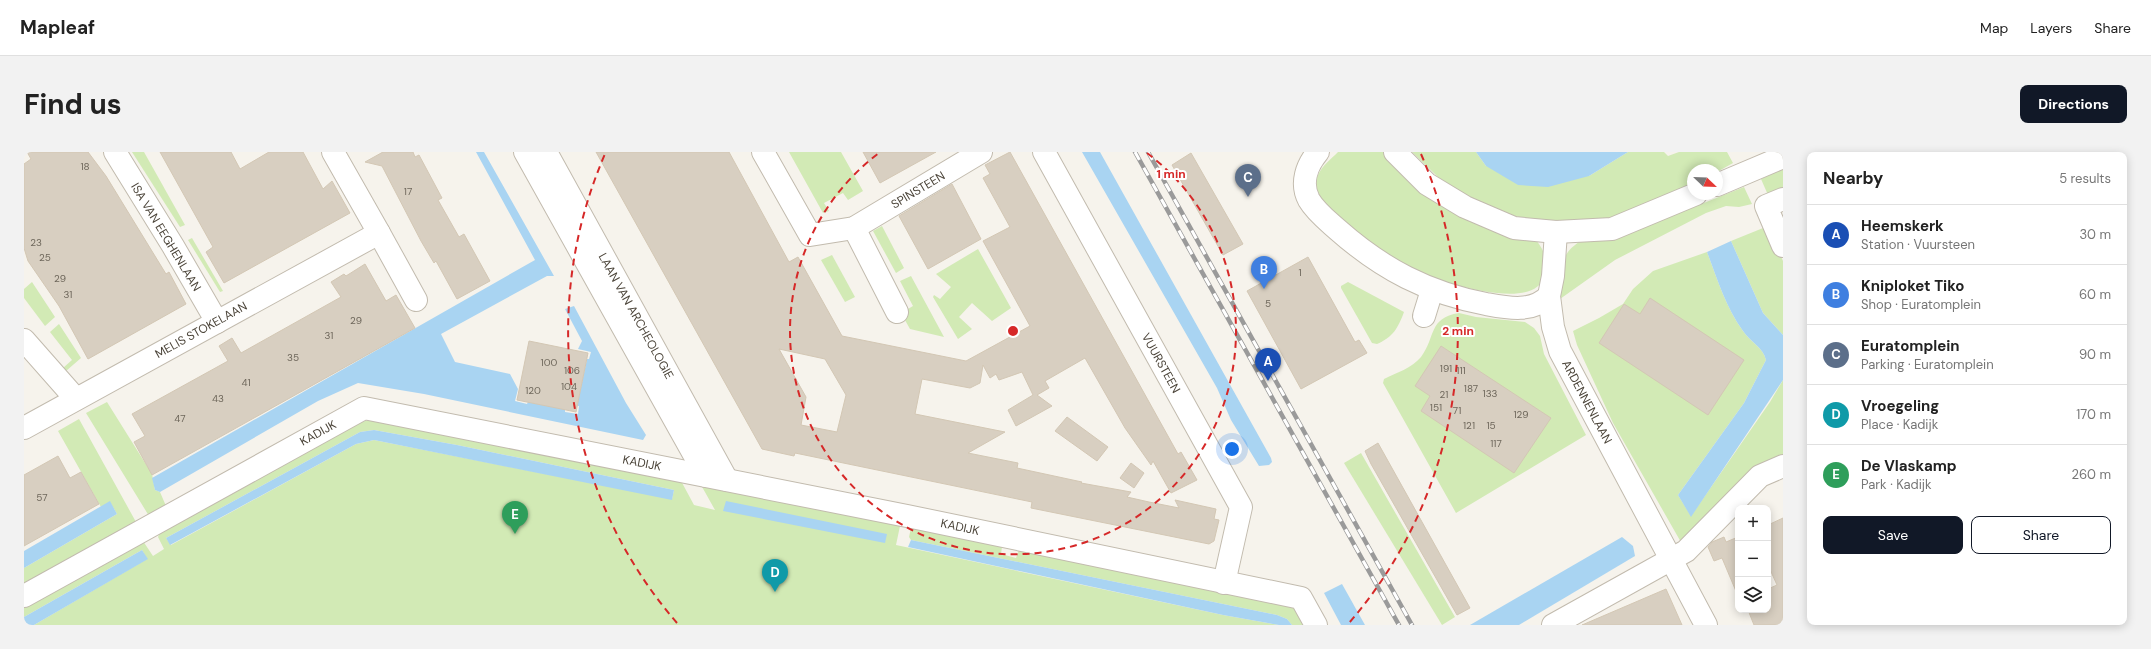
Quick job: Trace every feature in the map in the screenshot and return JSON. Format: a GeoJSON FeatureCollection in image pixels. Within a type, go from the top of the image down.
{"type":"FeatureCollection","features":[{"type":"Feature","properties":{"kind":"street","name":"ISA VAN EEGHENLAAN"},"geometry":{"type":"LineString","coordinates":[[114,152],[217,322]]}},
{"type":"Feature","properties":{"kind":"street"},"geometry":{"type":"LineString","coordinates":[[333,152],[416,300]]}},
{"type":"Feature","properties":{"kind":"street","name":"LAAN VAN ARCHEOLOGIE"},"geometry":{"type":"LineString","coordinates":[[525,152],[706,476]]}},
{"type":"Feature","properties":{"kind":"street","name":"LAAN VAN ARCHEOLOGIE"},"geometry":{"type":"LineString","coordinates":[[546,152],[727,480]]}},
{"type":"Feature","properties":{"kind":"street","name":"SPINSTEEN"},"geometry":{"type":"LineString","coordinates":[[763,152],[810,235],[854,228],[981,152]]}},
{"type":"Feature","properties":{"kind":"street","name":"VUURSTEEN"},"geometry":{"type":"LineString","coordinates":[[1044,152],[1241,507],[1224,583]]}},
{"type":"Feature","properties":{"kind":"street"},"geometry":{"type":"LineString","coordinates":[[1318,152],[1310,162],[1306,172],[1305,185],[1308,199],[1316,210],[1371,258],[1432,290],[1472,302],[1504,308],[1535,306],[1549,296]]}},
{"type":"Feature","properties":{"kind":"street"},"geometry":{"type":"LineString","coordinates":[[1396,152],[1427,184],[1465,207],[1514,228],[1556,232],[1612,229],[1687,198]]}},
{"type":"Feature","properties":{"kind":"street"},"geometry":{"type":"LineString","coordinates":[[1723,182],[1783,156]]}},
{"type":"Feature","properties":{"kind":"street"},"geometry":{"type":"LineString","coordinates":[[1775,203],[1783,246]]}},
{"type":"Feature","properties":{"kind":"street"},"geometry":{"type":"LineString","coordinates":[[854,228],[897,312]]}},
{"type":"Feature","properties":{"kind":"street","name":"ARDENNENLAAN"},"geometry":{"type":"LineString","coordinates":[[1556,232],[1553,276],[1549,296],[1553,327],[1560,351],[1574,381],[1635,489],[1670,560],[1706,625]]}},
{"type":"Feature","properties":{"kind":"street","name":"MELIS STOKELAAN"},"geometry":{"type":"LineString","coordinates":[[24,428],[379,233]]}},
{"type":"Feature","properties":{"kind":"street"},"geometry":{"type":"LineString","coordinates":[[1424,316],[1432,290]]}},
{"type":"Feature","properties":{"kind":"street"},"geometry":{"type":"LineString","coordinates":[[24,340],[76,399]]}},
{"type":"Feature","properties":{"kind":"street","name":"KADIJK"},"geometry":{"type":"LineString","coordinates":[[24,596],[364,408],[910,516],[1301,598],[1316,625]]}},
{"type":"Feature","properties":{"kind":"street"},"geometry":{"type":"LineString","coordinates":[[1553,625],[1686,551],[1760,476],[1783,466]]}},
{"type":"Feature","properties":{"kind":"green space"},"geometry":{"type":"Polygon","coordinates":[[[132,152],[144,152],[185,225],[180,227],[132,152]]]}},
{"type":"Feature","properties":{"kind":"green space"},"geometry":{"type":"Polygon","coordinates":[[[789,152],[841,152],[863,191],[848,200],[843,193],[824,203],[829,211],[823,213],[789,152]]]}},
{"type":"Feature","properties":{"kind":"green space"},"geometry":{"type":"Polygon","coordinates":[[[1338,152],[1388,152],[1536,240],[1545,257],[1544,276],[1537,287],[1524,292],[1506,294],[1486,292],[1446,282],[1419,272],[1370,243],[1335,214],[1321,199],[1317,191],[1316,183],[1318,175],[1338,152]]]}},
{"type":"Feature","properties":{"kind":"green space"},"geometry":{"type":"Polygon","coordinates":[[[1412,152],[1476,152],[1486,166],[1589,176],[1628,152],[1664,152],[1668,156],[1679,152],[1727,152],[1733,163],[1723,169],[1723,164],[1687,164],[1687,187],[1627,214],[1591,223],[1538,222],[1504,213],[1472,199],[1438,177],[1412,152]]]}},
{"type":"Feature","properties":{"kind":"green space"},"geometry":{"type":"Polygon","coordinates":[[[1783,169],[1783,193],[1768,195],[1761,179],[1783,169]]]}},
{"type":"Feature","properties":{"kind":"green space"},"geometry":{"type":"Polygon","coordinates":[[[1744,187],[1752,204],[1739,207],[1726,206],[1706,213],[1615,260],[1560,299],[1561,273],[1564,259],[1568,252],[1582,240],[1651,224],[1711,200],[1723,200],[1723,195],[1744,187]]]}},
{"type":"Feature","properties":{"kind":"green space"},"geometry":{"type":"Polygon","coordinates":[[[882,226],[904,268],[896,273],[873,231],[882,226]]]}},
{"type":"Feature","properties":{"kind":"green space"},"geometry":{"type":"Polygon","coordinates":[[[1768,226],[1783,261],[1783,335],[1763,313],[1731,241],[1768,226]]]}},
{"type":"Feature","properties":{"kind":"green space"},"geometry":{"type":"Polygon","coordinates":[[[192,238],[223,291],[220,292],[188,240],[192,238]]]}},
{"type":"Feature","properties":{"kind":"green space"},"geometry":{"type":"Polygon","coordinates":[[[978,249],[1011,308],[992,321],[972,303],[959,317],[972,329],[958,339],[933,297],[934,295],[940,299],[951,287],[936,274],[978,249]]]}},
{"type":"Feature","properties":{"kind":"green space"},"geometry":{"type":"Polygon","coordinates":[[[1707,252],[1722,293],[1732,313],[1746,335],[1759,348],[1766,360],[1744,403],[1678,495],[1691,516],[1770,402],[1783,380],[1783,458],[1686,551],[1613,423],[1577,345],[1573,331],[1623,304],[1633,289],[1653,271],[1707,252]]]}},
{"type":"Feature","properties":{"kind":"green space"},"geometry":{"type":"Polygon","coordinates":[[[832,255],[855,297],[845,302],[821,260],[832,255]]]}},
{"type":"Feature","properties":{"kind":"green space"},"geometry":{"type":"Polygon","coordinates":[[[911,276],[944,337],[910,329],[901,313],[913,306],[900,281],[911,276]]]}},
{"type":"Feature","properties":{"kind":"green space"},"geometry":{"type":"Polygon","coordinates":[[[32,282],[55,317],[45,326],[24,298],[24,289],[32,282]]]}},
{"type":"Feature","properties":{"kind":"green space"},"geometry":{"type":"Polygon","coordinates":[[[1348,282],[1404,312],[1400,323],[1391,335],[1383,341],[1377,344],[1372,343],[1341,288],[1341,286],[1348,282]]]}},
{"type":"Feature","properties":{"kind":"green space"},"geometry":{"type":"Polygon","coordinates":[[[1459,313],[1476,317],[1525,322],[1534,328],[1540,336],[1544,354],[1586,435],[1456,513],[1383,383],[1384,379],[1404,370],[1421,357],[1426,350],[1434,329],[1442,319],[1459,313]]]}},
{"type":"Feature","properties":{"kind":"green space"},"geometry":{"type":"Polygon","coordinates":[[[59,324],[81,358],[66,371],[63,368],[72,360],[50,332],[59,324]]]}},
{"type":"Feature","properties":{"kind":"green space"},"geometry":{"type":"Polygon","coordinates":[[[107,402],[152,474],[155,490],[160,492],[166,506],[149,516],[86,413],[107,402]]]}},
{"type":"Feature","properties":{"kind":"green space"},"geometry":{"type":"Polygon","coordinates":[[[79,419],[136,522],[24,586],[24,568],[117,514],[110,502],[101,507],[58,431],[79,419]]]}},
{"type":"Feature","properties":{"kind":"green space"},"geometry":{"type":"Polygon","coordinates":[[[371,420],[680,479],[694,505],[715,510],[701,485],[900,526],[896,545],[1223,615],[1279,625],[34,625],[147,559],[142,550],[24,617],[24,607],[143,541],[153,556],[164,549],[158,537],[161,530],[360,422],[371,420]],[[374,430],[360,432],[166,538],[171,545],[356,444],[374,440],[672,499],[674,490],[457,445],[374,430]]]}},
{"type":"Feature","properties":{"kind":"green space"},"geometry":{"type":"Polygon","coordinates":[[[1361,453],[1455,617],[1442,625],[1344,463],[1361,453]]]}},
{"type":"Feature","properties":{"kind":"green space"},"geometry":{"type":"Polygon","coordinates":[[[911,528],[1002,547],[1001,554],[1016,558],[1019,550],[1286,605],[1297,610],[1306,625],[1292,625],[1287,619],[1277,615],[911,540],[909,537],[911,528]]]}},
{"type":"Feature","properties":{"kind":"water"},"geometry":{"type":"Polygon","coordinates":[[[476,152],[484,152],[554,276],[547,276],[441,334],[455,362],[510,374],[518,389],[515,401],[565,409],[565,412],[578,414],[579,406],[577,406],[587,359],[589,359],[591,352],[578,349],[582,341],[565,309],[574,306],[626,403],[646,435],[643,440],[424,394],[358,383],[318,401],[160,492],[155,490],[152,478],[535,260],[476,152]]]}},
{"type":"Feature","properties":{"kind":"water"},"geometry":{"type":"Polygon","coordinates":[[[1082,152],[1100,152],[1271,458],[1272,462],[1269,465],[1259,466],[1231,420],[1217,388],[1082,152]]]}},
{"type":"Feature","properties":{"kind":"water"},"geometry":{"type":"Polygon","coordinates":[[[1476,152],[1628,152],[1589,176],[1548,187],[1518,185],[1486,166],[1476,152]]]}},
{"type":"Feature","properties":{"kind":"water"},"geometry":{"type":"Polygon","coordinates":[[[1731,241],[1763,313],[1783,335],[1783,380],[1691,517],[1678,495],[1744,403],[1766,360],[1759,348],[1746,335],[1732,313],[1722,293],[1707,252],[1731,241]]]}},
{"type":"Feature","properties":{"kind":"water"},"geometry":{"type":"Polygon","coordinates":[[[374,430],[457,445],[674,490],[672,500],[374,440],[356,444],[170,545],[166,538],[360,432],[374,430]]]}},
{"type":"Feature","properties":{"kind":"water"},"geometry":{"type":"Polygon","coordinates":[[[110,501],[117,514],[24,568],[24,551],[110,501]]]}},
{"type":"Feature","properties":{"kind":"water"},"geometry":{"type":"Polygon","coordinates":[[[726,501],[887,534],[885,543],[723,511],[726,501]]]}},
{"type":"Feature","properties":{"kind":"water"},"geometry":{"type":"Polygon","coordinates":[[[1622,537],[1633,546],[1635,556],[1519,625],[1470,625],[1622,537]]]}},
{"type":"Feature","properties":{"kind":"water"},"geometry":{"type":"Polygon","coordinates":[[[911,540],[1277,615],[1287,619],[1292,625],[1279,625],[1223,615],[908,547],[911,540]]]}},
{"type":"Feature","properties":{"kind":"water"},"geometry":{"type":"Polygon","coordinates":[[[142,550],[148,559],[34,625],[24,625],[24,617],[142,550]]]}},
{"type":"Feature","properties":{"kind":"water"},"geometry":{"type":"Polygon","coordinates":[[[1342,584],[1365,625],[1341,625],[1324,593],[1342,584]]]}},
{"type":"Feature","properties":{"kind":"building"},"geometry":{"type":"Polygon","coordinates":[[[27,152],[88,152],[106,176],[166,274],[169,272],[186,304],[88,359],[59,306],[28,261],[24,248],[24,164],[31,159],[27,152]]]}},
{"type":"Feature","properties":{"kind":"building"},"geometry":{"type":"Polygon","coordinates":[[[160,152],[231,152],[240,169],[269,152],[303,152],[323,189],[332,181],[350,213],[224,283],[206,252],[213,247],[160,152]]]}},
{"type":"Feature","properties":{"kind":"building"},"geometry":{"type":"Polygon","coordinates":[[[383,152],[413,152],[415,157],[419,155],[442,198],[438,200],[459,237],[464,234],[490,281],[457,299],[436,261],[434,263],[421,241],[382,166],[365,162],[383,152]]]}},
{"type":"Feature","properties":{"kind":"building"},"geometry":{"type":"Polygon","coordinates":[[[596,152],[729,152],[789,262],[798,257],[842,336],[966,361],[1030,326],[983,241],[1010,227],[983,178],[990,174],[985,165],[1010,152],[1178,454],[1181,452],[1197,480],[1171,493],[1153,461],[1151,465],[1125,428],[1085,358],[1045,381],[1049,388],[1037,395],[1052,406],[1016,426],[1008,410],[1033,395],[1022,372],[999,380],[996,374],[990,378],[983,365],[980,383],[970,388],[922,379],[915,414],[1005,432],[968,453],[1018,463],[1017,468],[1082,482],[1081,483],[1131,492],[1127,497],[1149,502],[1179,508],[1175,500],[1216,509],[1214,519],[1219,520],[1214,541],[1209,544],[1031,508],[1032,502],[795,453],[794,456],[762,449],[596,152]],[[779,349],[806,397],[801,425],[837,432],[846,395],[825,359],[779,349]]]}},
{"type":"Feature","properties":{"kind":"building"},"geometry":{"type":"Polygon","coordinates":[[[863,152],[936,152],[880,183],[863,152]]]}},
{"type":"Feature","properties":{"kind":"building"},"geometry":{"type":"Polygon","coordinates":[[[1191,153],[1243,244],[1223,255],[1172,165],[1191,153]]]}},
{"type":"Feature","properties":{"kind":"building"},"geometry":{"type":"Polygon","coordinates":[[[952,184],[981,239],[928,269],[899,216],[952,184]]]}},
{"type":"Feature","properties":{"kind":"building"},"geometry":{"type":"Polygon","coordinates":[[[1308,257],[1355,342],[1359,340],[1367,353],[1301,389],[1247,291],[1308,257]]]}},
{"type":"Feature","properties":{"kind":"building"},"geometry":{"type":"Polygon","coordinates":[[[365,264],[386,301],[396,295],[415,328],[152,475],[134,442],[145,436],[132,414],[228,361],[219,346],[232,338],[241,353],[341,297],[331,282],[344,274],[346,276],[365,264]]]}},
{"type":"Feature","properties":{"kind":"building"},"geometry":{"type":"Polygon","coordinates":[[[1650,298],[1744,360],[1708,415],[1599,343],[1624,304],[1640,314],[1650,298]]]}},
{"type":"Feature","properties":{"kind":"building"},"geometry":{"type":"Polygon","coordinates":[[[529,341],[588,353],[576,412],[517,400],[529,341]]]}},
{"type":"Feature","properties":{"kind":"building"},"geometry":{"type":"Polygon","coordinates":[[[1441,346],[1551,418],[1514,473],[1421,411],[1430,396],[1415,386],[1441,346]]]}},
{"type":"Feature","properties":{"kind":"building"},"geometry":{"type":"Polygon","coordinates":[[[1067,417],[1108,447],[1097,461],[1055,431],[1067,417]]]}},
{"type":"Feature","properties":{"kind":"building"},"geometry":{"type":"Polygon","coordinates":[[[1378,443],[1470,608],[1457,615],[1365,451],[1378,443]]]}},
{"type":"Feature","properties":{"kind":"building"},"geometry":{"type":"Polygon","coordinates":[[[58,456],[70,478],[81,472],[99,504],[24,546],[24,475],[58,456]]]}},
{"type":"Feature","properties":{"kind":"building"},"geometry":{"type":"Polygon","coordinates":[[[1131,463],[1144,473],[1134,488],[1120,478],[1131,463]]]}},
{"type":"Feature","properties":{"kind":"building"},"geometry":{"type":"Polygon","coordinates":[[[1783,518],[1783,625],[1754,625],[1749,613],[1771,613],[1771,588],[1777,585],[1771,572],[1771,524],[1783,518]]]}},
{"type":"Feature","properties":{"kind":"building"},"geometry":{"type":"Polygon","coordinates":[[[1724,537],[1726,542],[1735,538],[1735,589],[1722,558],[1714,561],[1708,547],[1712,542],[1724,537]]]}},
{"type":"Feature","properties":{"kind":"building"},"geometry":{"type":"Polygon","coordinates":[[[1666,589],[1682,625],[1582,625],[1666,589]]]}},
{"type":"Feature","properties":{"kind":"railway"},"geometry":{"type":"LineString","coordinates":[[1135,152],[1399,625]]}},
{"type":"Feature","properties":{"kind":"railway"},"geometry":{"type":"LineString","coordinates":[[1148,152],[1412,625]]}},
{"type":"Feature","properties":{"kind":"place","name":"Euratomplein"},"geometry":{"type":"Point","coordinates":[1248,197]}},
{"type":"Feature","properties":{"kind":"place","name":"Kniploket Tiko"},"geometry":{"type":"Point","coordinates":[1264,289]}},
{"type":"Feature","properties":{"kind":"place","name":"Heemskerk"},"geometry":{"type":"Point","coordinates":[1268,381]}},
{"type":"Feature","properties":{"kind":"place","name":"De Vlaskamp"},"geometry":{"type":"Point","coordinates":[515,534]}},
{"type":"Feature","properties":{"kind":"place","name":"Vroegeling"},"geometry":{"type":"Point","coordinates":[775,592]}}]}
